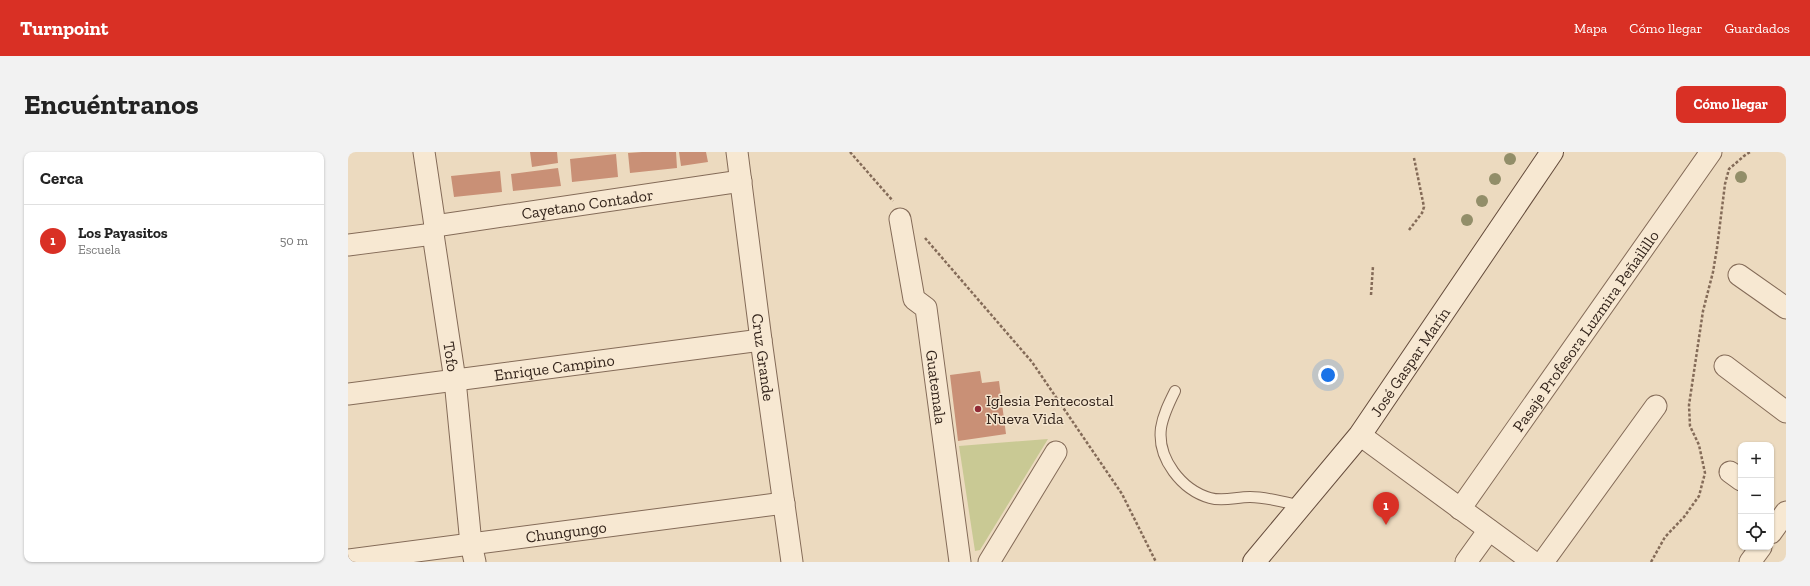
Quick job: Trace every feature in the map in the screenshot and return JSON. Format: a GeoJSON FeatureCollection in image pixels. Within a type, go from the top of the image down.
{"type":"FeatureCollection","features":[{"type":"Feature","properties":{"kind":"street","name":"Tofo"},"geometry":{"type":"LineString","coordinates":[[424,152],[455,380],[473,553]]}},
{"type":"Feature","properties":{"kind":"street","name":"Cruz Grande"},"geometry":{"type":"LineString","coordinates":[[737,152],[761,340],[792,562]]}},
{"type":"Feature","properties":{"kind":"street","name":"José Gaspar Marín"},"geometry":{"type":"LineString","coordinates":[[1254,562],[1360,435],[1552,152]]}},
{"type":"Feature","properties":{"kind":"street","name":"Pasaje Profesora Luzmira Peñailillo"},"geometry":{"type":"LineString","coordinates":[[1460,509],[1711,152]]}},
{"type":"Feature","properties":{"kind":"street","name":"Cayetano Contador"},"geometry":{"type":"LineString","coordinates":[[348,245],[741,181]]}},
{"type":"Feature","properties":{"kind":"street","name":"Guatemala"},"geometry":{"type":"LineString","coordinates":[[898,212],[914,299],[926,308],[960,562]]}},
{"type":"Feature","properties":{"kind":"street"},"geometry":{"type":"LineString","coordinates":[[1739,275],[1786,308]]}},
{"type":"Feature","properties":{"kind":"street","name":"Enrique Campino"},"geometry":{"type":"LineString","coordinates":[[348,394],[761,340]]}},
{"type":"Feature","properties":{"kind":"street"},"geometry":{"type":"LineString","coordinates":[[1725,366],[1786,412]]}},
{"type":"Feature","properties":{"kind":"street"},"geometry":{"type":"LineString","coordinates":[[1543,562],[1656,406]]}},
{"type":"Feature","properties":{"kind":"street"},"geometry":{"type":"LineString","coordinates":[[1360,435],[1533,562]]}},
{"type":"Feature","properties":{"kind":"street"},"geometry":{"type":"LineString","coordinates":[[989,562],[1056,452]]}},
{"type":"Feature","properties":{"kind":"street","name":"Chungungo"},"geometry":{"type":"LineString","coordinates":[[348,560],[473,553],[784,503]]}},
{"type":"Feature","properties":{"kind":"street"},"geometry":{"type":"LineString","coordinates":[[1466,562],[1489,530]]}},
{"type":"Feature","properties":{"kind":"street"},"geometry":{"type":"LineString","coordinates":[[1750,562],[1759,550]]}},
{"type":"Feature","properties":{"kind":"lane"},"geometry":{"type":"LineString","coordinates":[[1175,391],[1167,405],[1161,429],[1164,454],[1184,484],[1196,492],[1211,498],[1225,500],[1248,497],[1266,498],[1301,506]]}},
{"type":"Feature","properties":{"kind":"path"},"geometry":{"type":"LineString","coordinates":[[850,152],[898,212]]}},
{"type":"Feature","properties":{"kind":"path"},"geometry":{"type":"LineString","coordinates":[[1651,562],[1665,537],[1684,517],[1699,496],[1705,473],[1699,445],[1690,426],[1690,398],[1703,311],[1717,248],[1725,184],[1729,169],[1750,152]]}},
{"type":"Feature","properties":{"kind":"path"},"geometry":{"type":"LineString","coordinates":[[1410,230],[1422,213],[1424,207],[1414,158]]}},
{"type":"Feature","properties":{"kind":"path"},"geometry":{"type":"LineString","coordinates":[[923,236],[1032,362],[1122,494],[1156,562]]}},
{"type":"Feature","properties":{"kind":"path"},"geometry":{"type":"LineString","coordinates":[[1371,295],[1373,266]]}},
{"type":"Feature","properties":{"kind":"green space"},"geometry":{"type":"Polygon","coordinates":[[[1048,439],[980,550],[975,551],[959,446],[1048,439]]]}},
{"type":"Feature","properties":{"kind":"building"},"geometry":{"type":"Polygon","coordinates":[[[530,152],[557,152],[558,163],[532,167],[530,152]]]}},
{"type":"Feature","properties":{"kind":"building"},"geometry":{"type":"Polygon","coordinates":[[[676,152],[677,168],[630,173],[628,153],[676,152]]]}},
{"type":"Feature","properties":{"kind":"building"},"geometry":{"type":"Polygon","coordinates":[[[679,152],[706,152],[708,162],[681,166],[679,152]]]}},
{"type":"Feature","properties":{"kind":"building"},"geometry":{"type":"Polygon","coordinates":[[[616,154],[618,177],[572,182],[570,159],[616,154]]]}},
{"type":"Feature","properties":{"kind":"building"},"geometry":{"type":"Polygon","coordinates":[[[558,168],[561,186],[513,191],[511,174],[558,168]]]}},
{"type":"Feature","properties":{"kind":"building"},"geometry":{"type":"Polygon","coordinates":[[[500,171],[502,192],[454,197],[451,176],[500,171]]]}},
{"type":"Feature","properties":{"kind":"building","name":"Iglesia Pentecostal Nueva Vida"},"geometry":{"type":"Polygon","coordinates":[[[980,371],[982,383],[999,381],[1006,434],[958,441],[950,375],[980,371]]]}},
{"type":"Feature","properties":{"kind":"place","name":"Iglesia Pentecostal Nueva Vida"},"geometry":{"type":"Point","coordinates":[978,409]}},
{"type":"Feature","properties":{"kind":"place","name":"Los Payasitos"},"geometry":{"type":"Point","coordinates":[1386,525]}}]}
